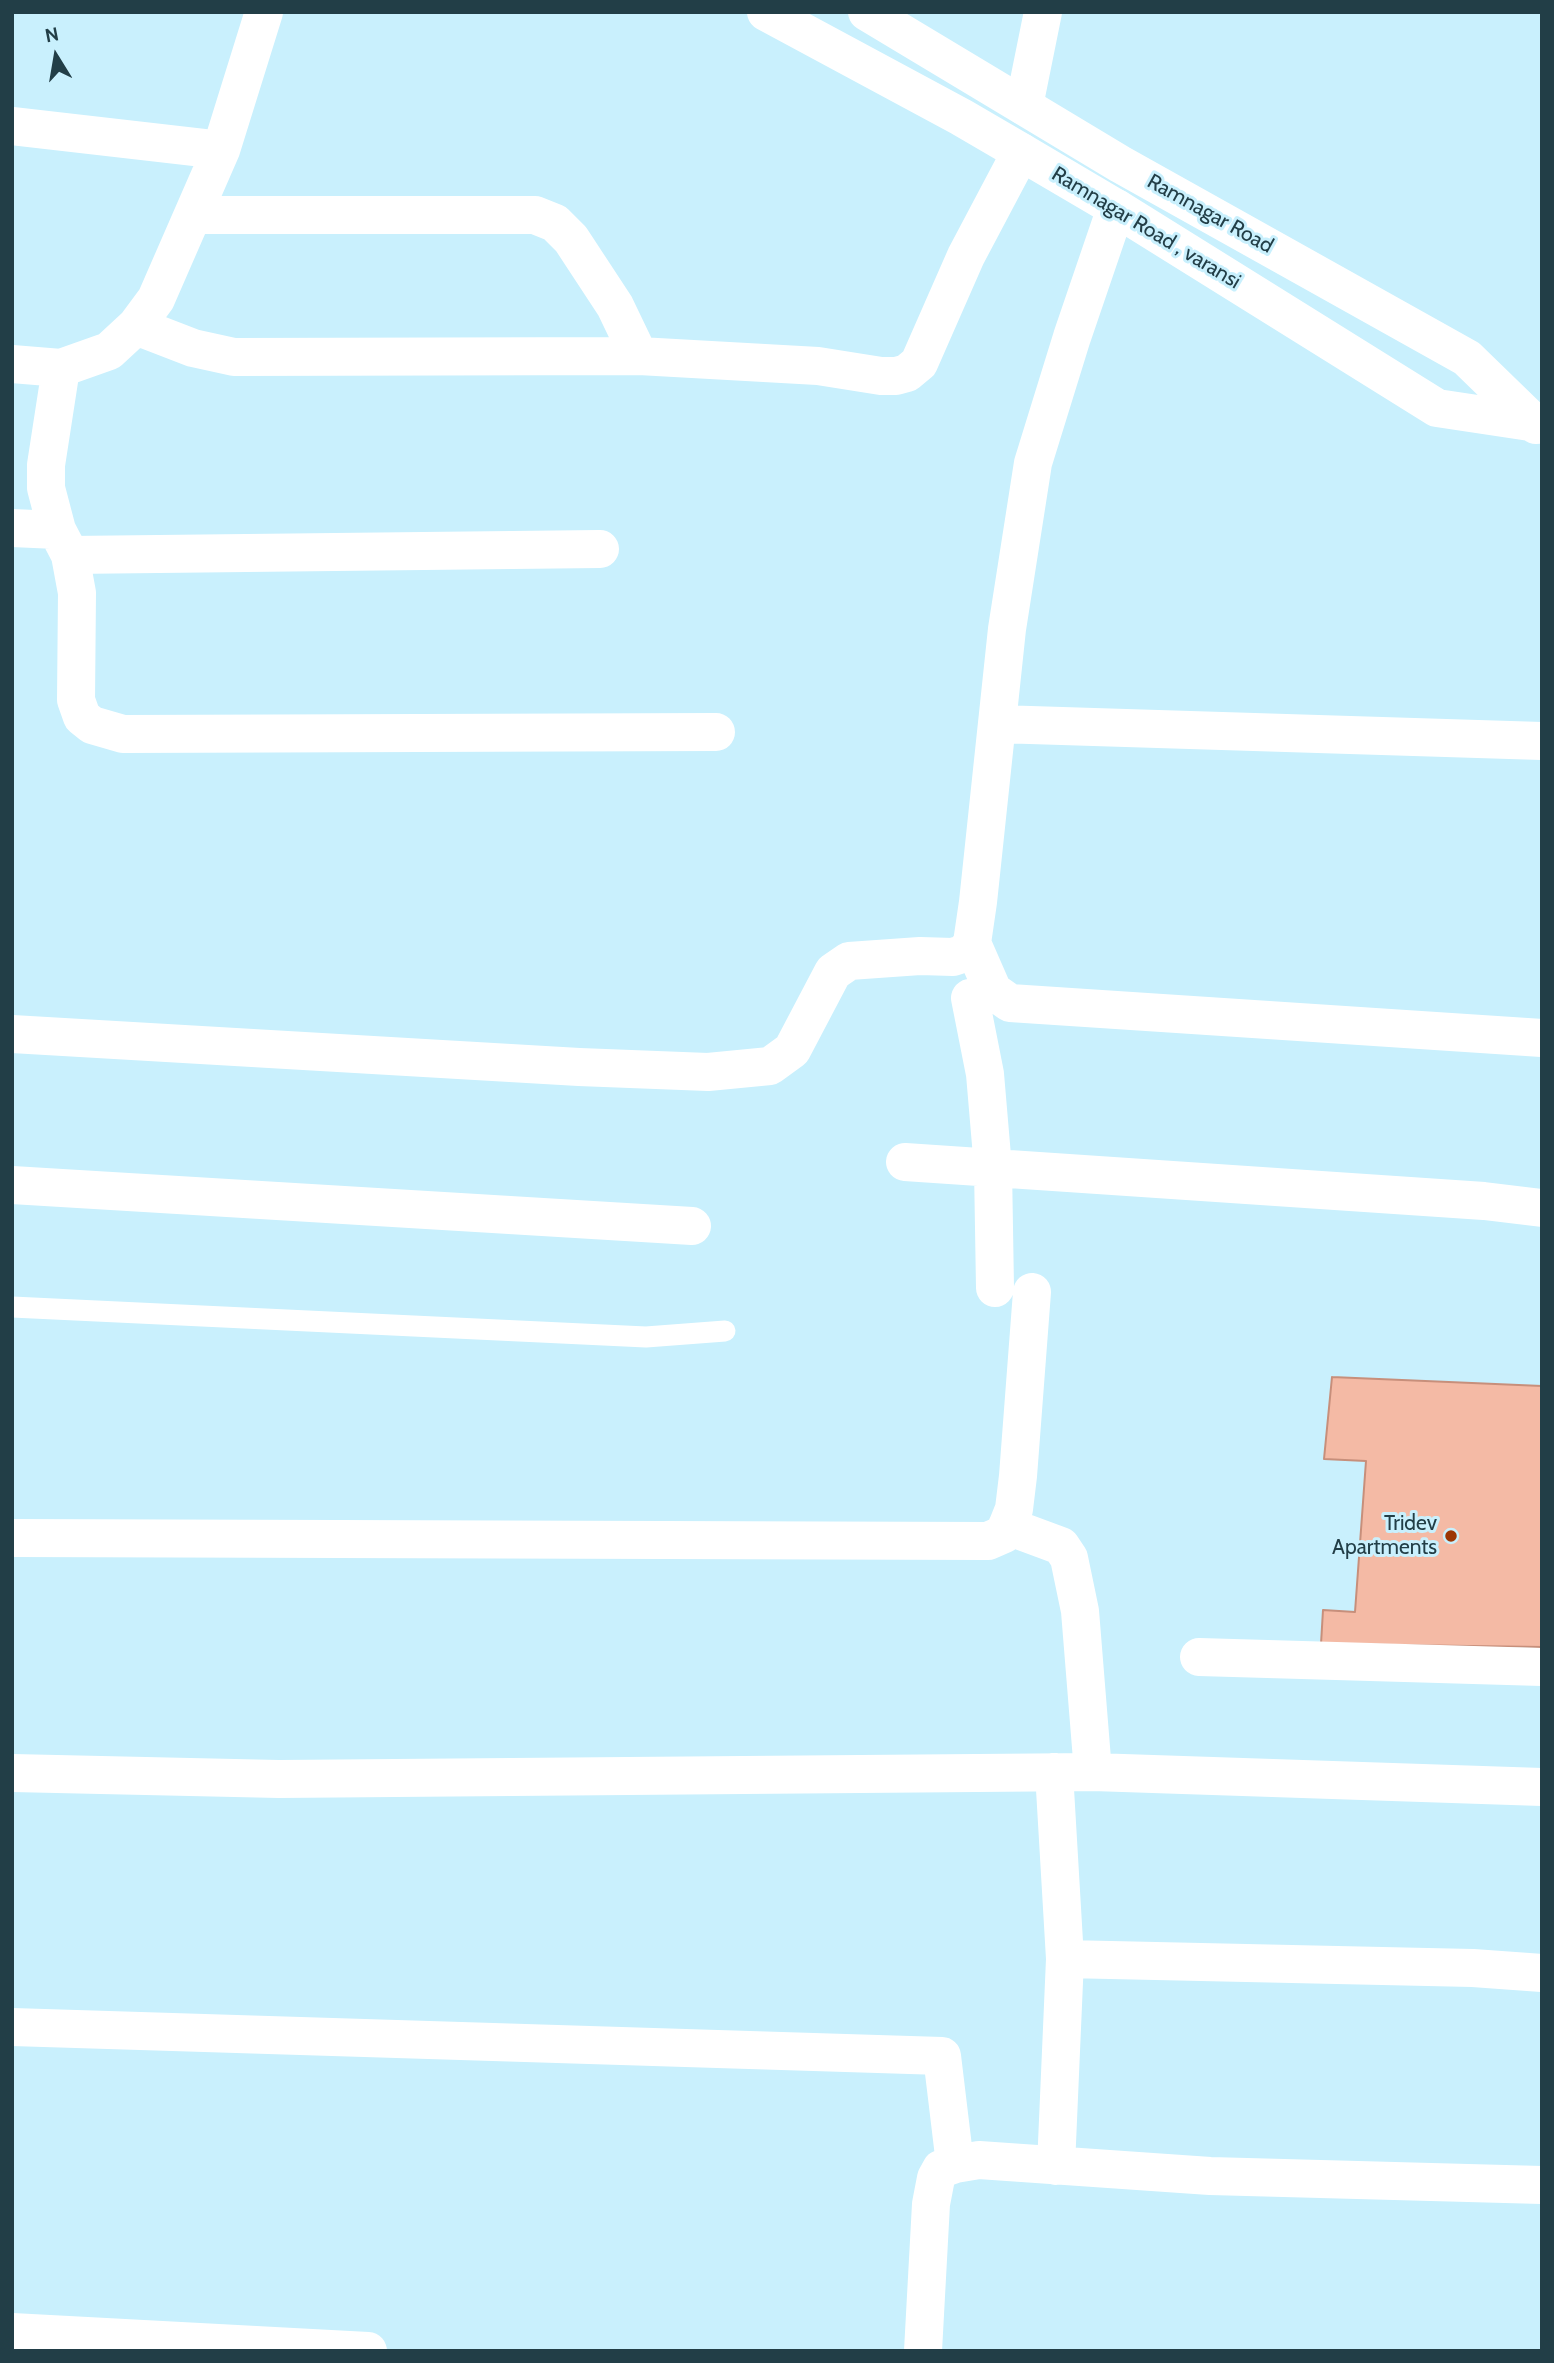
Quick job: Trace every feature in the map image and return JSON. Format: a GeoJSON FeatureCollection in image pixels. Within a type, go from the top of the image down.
{"type":"FeatureCollection","features":[{"type":"Feature","properties":{"kind":"street"},"geometry":{"type":"LineString","coordinates":[[12,364],[61,368],[109,351],[136,327],[156,299],[221,150],[264,12]]}},
{"type":"Feature","properties":{"kind":"street","name":"Ramnagar Road , varansi"},"geometry":{"type":"LineString","coordinates":[[766,12],[961,117],[1116,208],[1437,408],[1536,425]]}},
{"type":"Feature","properties":{"kind":"street","name":"Ramnagar Road"},"geometry":{"type":"LineString","coordinates":[[867,12],[1119,164],[1467,358],[1536,425]]}},
{"type":"Feature","properties":{"kind":"street"},"geometry":{"type":"LineString","coordinates":[[1024,106],[1043,12]]}},
{"type":"Feature","properties":{"kind":"street"},"geometry":{"type":"LineString","coordinates":[[12,126],[221,150]]}},
{"type":"Feature","properties":{"kind":"street"},"geometry":{"type":"LineString","coordinates":[[136,327],[193,348],[234,357],[639,356],[818,366],[895,376],[907,373],[919,363],[966,256],[1021,152]]}},
{"type":"Feature","properties":{"kind":"street"},"geometry":{"type":"LineString","coordinates":[[12,1034],[708,1072],[770,1066],[792,1050],[833,972],[849,961],[920,956],[953,957],[965,953],[972,943],[1007,629],[1033,463],[1116,208]]}},
{"type":"Feature","properties":{"kind":"street"},"geometry":{"type":"LineString","coordinates":[[193,215],[535,215],[555,223],[571,239],[615,306],[639,356]]}},
{"type":"Feature","properties":{"kind":"street"},"geometry":{"type":"LineString","coordinates":[[61,368],[46,465],[46,488],[77,593],[76,700],[82,717],[92,725],[123,734],[716,732]]}},
{"type":"Feature","properties":{"kind":"street"},"geometry":{"type":"LineString","coordinates":[[12,528],[63,542],[600,549]]}},
{"type":"Feature","properties":{"kind":"street"},"geometry":{"type":"LineString","coordinates":[[998,724],[1542,741]]}},
{"type":"Feature","properties":{"kind":"street"},"geometry":{"type":"LineString","coordinates":[[972,943],[993,991],[1010,1003],[1542,1038]]}},
{"type":"Feature","properties":{"kind":"street"},"geometry":{"type":"LineString","coordinates":[[12,1538],[988,1541],[1004,1534],[1014,1509],[1018,1476],[1014,1290],[993,1168],[985,1074],[970,998]]}},
{"type":"Feature","properties":{"kind":"street"},"geometry":{"type":"LineString","coordinates":[[905,1162],[1484,1201],[1542,1208]]}},
{"type":"Feature","properties":{"kind":"street"},"geometry":{"type":"LineString","coordinates":[[12,1185],[692,1226]]}},
{"type":"Feature","properties":{"kind":"street"},"geometry":{"type":"LineString","coordinates":[[1007,1526],[1060,1546],[1069,1558],[1080,1611],[1093,1772]]}},
{"type":"Feature","properties":{"kind":"street"},"geometry":{"type":"LineString","coordinates":[[1199,1657],[1542,1667]]}},
{"type":"Feature","properties":{"kind":"street"},"geometry":{"type":"LineString","coordinates":[[1054,1772],[1065,1959],[1056,2166]]}},
{"type":"Feature","properties":{"kind":"street"},"geometry":{"type":"LineString","coordinates":[[12,1773],[279,1779],[1093,1772],[1542,1787]]}},
{"type":"Feature","properties":{"kind":"street"},"geometry":{"type":"LineString","coordinates":[[1065,1959],[1473,1968],[1542,1973]]}},
{"type":"Feature","properties":{"kind":"street"},"geometry":{"type":"LineString","coordinates":[[12,2028],[942,2056],[955,2164]]}},
{"type":"Feature","properties":{"kind":"street"},"geometry":{"type":"LineString","coordinates":[[923,2351],[931,2204],[936,2178],[941,2169],[955,2164],[979,2160],[1210,2176],[1542,2185]]}},
{"type":"Feature","properties":{"kind":"street"},"geometry":{"type":"LineString","coordinates":[[12,2332],[368,2351]]}},
{"type":"Feature","properties":{"kind":"lane"},"geometry":{"type":"LineString","coordinates":[[12,1307],[646,1337],[725,1331]]}},
{"type":"Feature","properties":{"kind":"building","name":"Tridev Apartments"},"geometry":{"type":"Polygon","coordinates":[[[1332,1377],[1542,1386],[1542,1647],[1321,1644],[1323,1610],[1355,1612],[1366,1461],[1324,1459],[1332,1377]]]}},
{"type":"Feature","properties":{"kind":"place","name":"Tridev Apartments"},"geometry":{"type":"Point","coordinates":[1451,1536]}}]}
